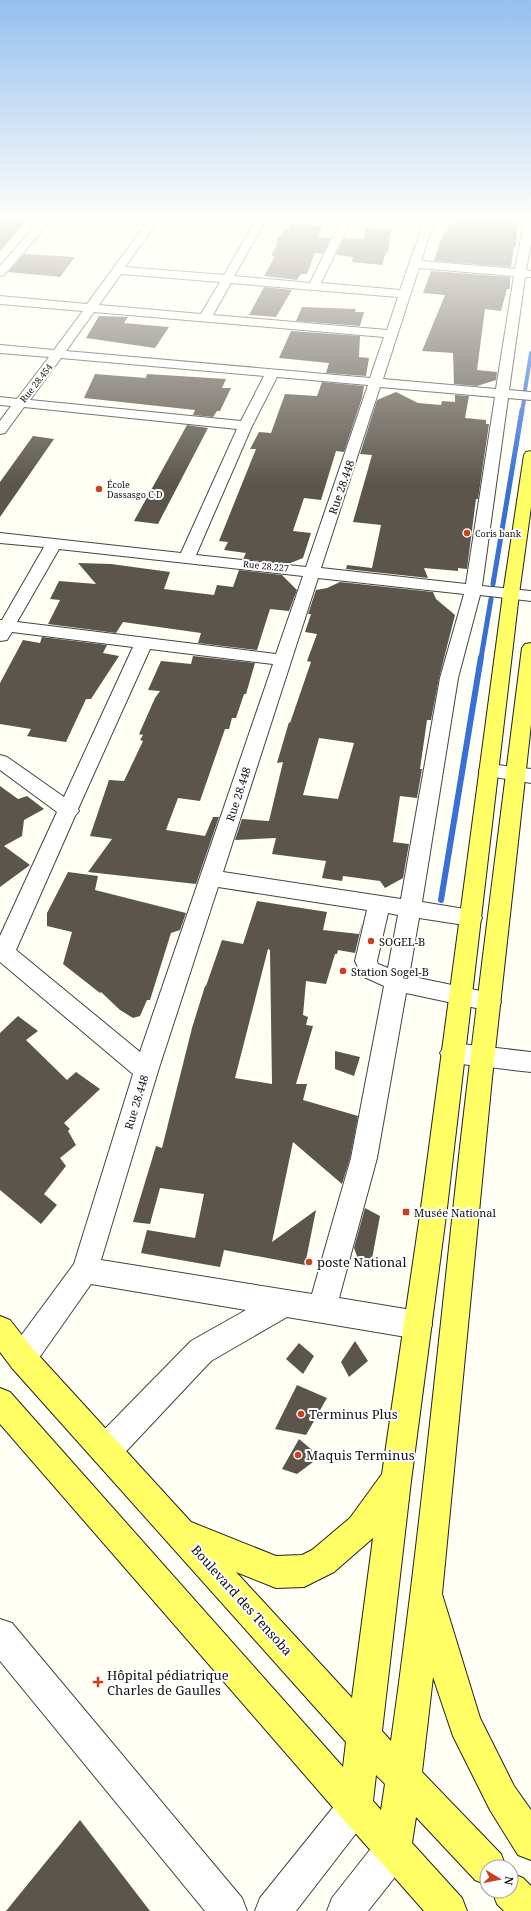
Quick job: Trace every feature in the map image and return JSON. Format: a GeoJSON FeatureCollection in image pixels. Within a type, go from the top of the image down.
{"type":"FeatureCollection","features":[{"type":"Feature","properties":{"kind":"main road"},"geometry":{"type":"LineString","coordinates":[[355,1807],[452,1052],[461,997],[489,770],[521,595],[531,454]]}},
{"type":"Feature","properties":{"kind":"main road"},"geometry":{"type":"LineString","coordinates":[[393,1850],[404,1778],[427,1593],[483,1056],[523,775],[531,648]]}},
{"type":"Feature","properties":{"kind":"main road","name":"Boulevard des Tensoba"},"geometry":{"type":"LineString","coordinates":[[0,1330],[22,1358],[182,1533],[364,1737],[480,1859]]}},
{"type":"Feature","properties":{"kind":"main road"},"geometry":{"type":"LineString","coordinates":[[0,1402],[355,1807],[449,1911]]}},
{"type":"Feature","properties":{"kind":"main road"},"geometry":{"type":"LineString","coordinates":[[182,1533],[222,1551],[276,1572],[304,1571],[323,1561],[362,1529],[396,1481]]}},
{"type":"Feature","properties":{"kind":"main road"},"geometry":{"type":"LineString","coordinates":[[427,1593],[446,1665],[465,1724],[502,1798],[531,1842]]}},
{"type":"Feature","properties":{"kind":"main road"},"geometry":{"type":"LineString","coordinates":[[518,1899],[529,1911]]}},
{"type":"Feature","properties":{"kind":"street"},"geometry":{"type":"LineString","coordinates":[[81,307],[390,334]]}},
{"type":"Feature","properties":{"kind":"street"},"geometry":{"type":"LineString","coordinates":[[205,318],[211,307]]}},
{"type":"Feature","properties":{"kind":"street","name":"Rue 28.448"},"geometry":{"type":"LineString","coordinates":[[22,1358],[86,1270],[146,1071],[282,660],[376,384],[390,334],[401,307]]}},
{"type":"Feature","properties":{"kind":"street"},"geometry":{"type":"LineString","coordinates":[[322,1309],[364,1158],[397,982],[449,678],[473,590],[503,393],[519,307]]}},
{"type":"Feature","properties":{"kind":"street","name":"Rue 28.454"},"geometry":{"type":"LineString","coordinates":[[0,430],[57,355],[90,308]]}},
{"type":"Feature","properties":{"kind":"street"},"geometry":{"type":"LineString","coordinates":[[0,349],[376,384],[531,396]]}},
{"type":"Feature","properties":{"kind":"street"},"geometry":{"type":"LineString","coordinates":[[187,558],[245,426],[272,374]]}},
{"type":"Feature","properties":{"kind":"street"},"geometry":{"type":"LineString","coordinates":[[0,401],[245,426]]}},
{"type":"Feature","properties":{"kind":"street","name":"Rue 28.227"},"geometry":{"type":"LineString","coordinates":[[0,538],[521,595]]}},
{"type":"Feature","properties":{"kind":"street"},"geometry":{"type":"LineString","coordinates":[[54,544],[2,629],[144,642],[282,660]]}},
{"type":"Feature","properties":{"kind":"street"},"geometry":{"type":"LineString","coordinates":[[144,642],[69,811],[2,950],[146,1071]]}},
{"type":"Feature","properties":{"kind":"street"},"geometry":{"type":"LineString","coordinates":[[0,761],[69,811]]}},
{"type":"Feature","properties":{"kind":"street"},"geometry":{"type":"LineString","coordinates":[[489,770],[523,775]]}},
{"type":"Feature","properties":{"kind":"street"},"geometry":{"type":"LineString","coordinates":[[211,878],[471,918]]}},
{"type":"Feature","properties":{"kind":"street"},"geometry":{"type":"LineString","coordinates":[[378,904],[366,961],[370,970],[397,982],[461,997],[490,1002]]}},
{"type":"Feature","properties":{"kind":"street"},"geometry":{"type":"LineString","coordinates":[[452,1052],[531,1062]]}},
{"type":"Feature","properties":{"kind":"street"},"geometry":{"type":"LineString","coordinates":[[86,1270],[418,1325]]}},
{"type":"Feature","properties":{"kind":"street"},"geometry":{"type":"LineString","coordinates":[[106,1450],[201,1351],[284,1303]]}},
{"type":"Feature","properties":{"kind":"street"},"geometry":{"type":"LineString","coordinates":[[0,1636],[229,1911]]}},
{"type":"Feature","properties":{"kind":"street"},"geometry":{"type":"LineString","coordinates":[[273,1911],[355,1807]]}},
{"type":"Feature","properties":{"kind":"street"},"geometry":{"type":"LineString","coordinates":[[345,1911],[393,1850]]}},
{"type":"Feature","properties":{"kind":"building"},"geometry":{"type":"Polygon","coordinates":[[[253,307],[282,307],[276,317],[249,315],[253,307]]]}},
{"type":"Feature","properties":{"kind":"building"},"geometry":{"type":"Polygon","coordinates":[[[302,307],[356,309],[355,312],[364,312],[360,326],[296,321],[302,307]]]}},
{"type":"Feature","properties":{"kind":"building"},"geometry":{"type":"Polygon","coordinates":[[[440,307],[502,307],[501,311],[485,309],[477,370],[497,372],[496,380],[477,386],[454,384],[453,353],[422,351],[440,307]]]}},
{"type":"Feature","properties":{"kind":"building"},"geometry":{"type":"Polygon","coordinates":[[[99,316],[128,317],[124,323],[169,327],[155,348],[86,338],[99,316]]]}},
{"type":"Feature","properties":{"kind":"building"},"geometry":{"type":"Polygon","coordinates":[[[291,331],[360,336],[359,357],[369,358],[366,376],[326,373],[329,363],[279,358],[291,331]]]}},
{"type":"Feature","properties":{"kind":"building"},"geometry":{"type":"Polygon","coordinates":[[[95,374],[146,378],[147,374],[226,379],[222,388],[231,388],[220,411],[217,411],[213,417],[193,415],[195,410],[84,398],[95,374]]]}},
{"type":"Feature","properties":{"kind":"building"},"geometry":{"type":"Polygon","coordinates":[[[322,382],[364,386],[362,398],[344,452],[336,451],[321,500],[304,498],[293,531],[311,533],[303,558],[288,564],[243,559],[246,553],[224,550],[228,542],[219,541],[256,449],[250,449],[259,432],[271,433],[285,394],[317,396],[322,382]]]}},
{"type":"Feature","properties":{"kind":"building"},"geometry":{"type":"Polygon","coordinates":[[[396,392],[418,403],[441,405],[442,401],[455,402],[455,395],[469,396],[465,418],[486,420],[486,424],[489,424],[478,499],[476,499],[467,569],[458,568],[458,571],[424,568],[428,578],[346,569],[347,565],[372,568],[381,525],[353,522],[372,455],[360,454],[377,400],[396,392]]]}},
{"type":"Feature","properties":{"kind":"building"},"geometry":{"type":"Polygon","coordinates":[[[187,425],[208,428],[158,524],[134,521],[187,425]]]}},
{"type":"Feature","properties":{"kind":"building"},"geometry":{"type":"Polygon","coordinates":[[[33,436],[54,439],[0,517],[0,482],[33,436]]]}},
{"type":"Feature","properties":{"kind":"building"},"geometry":{"type":"Polygon","coordinates":[[[78,563],[111,564],[170,572],[164,589],[214,595],[217,585],[233,587],[239,570],[282,575],[297,590],[289,611],[270,609],[257,650],[198,643],[201,633],[123,622],[116,633],[48,624],[60,600],[50,599],[59,581],[96,584],[78,563]]]}},
{"type":"Feature","properties":{"kind":"building"},"geometry":{"type":"Polygon","coordinates":[[[340,582],[433,592],[436,599],[455,615],[439,678],[431,720],[427,720],[420,769],[422,769],[417,798],[400,796],[393,842],[409,844],[403,878],[385,888],[380,881],[343,876],[342,881],[322,878],[326,861],[272,854],[276,838],[235,840],[242,819],[269,821],[283,762],[277,763],[289,722],[290,723],[311,662],[307,661],[317,634],[305,632],[311,614],[308,614],[316,590],[327,588],[340,582]],[[319,738],[303,795],[338,799],[354,743],[319,738]]]}},
{"type":"Feature","properties":{"kind":"building"},"geometry":{"type":"Polygon","coordinates":[[[42,637],[107,645],[103,653],[119,656],[91,699],[86,699],[66,742],[27,736],[31,729],[0,724],[0,683],[23,640],[40,643],[42,637]]]}},
{"type":"Feature","properties":{"kind":"building"},"geometry":{"type":"Polygon","coordinates":[[[193,656],[255,663],[246,694],[244,694],[236,718],[232,718],[229,729],[225,729],[200,801],[178,798],[166,830],[205,836],[213,817],[219,817],[196,884],[88,872],[112,839],[90,836],[109,780],[124,781],[143,741],[140,740],[143,735],[139,734],[155,698],[160,691],[148,690],[161,661],[191,664],[193,656]]]}},
{"type":"Feature","properties":{"kind":"building"},"geometry":{"type":"Polygon","coordinates":[[[0,786],[18,799],[27,796],[44,809],[24,820],[22,836],[4,846],[30,865],[0,887],[0,786]]]}},
{"type":"Feature","properties":{"kind":"building"},"geometry":{"type":"Polygon","coordinates":[[[68,872],[98,876],[95,890],[186,913],[180,930],[171,933],[150,1000],[147,1000],[140,1016],[133,1018],[120,1010],[101,992],[100,993],[63,964],[72,932],[47,926],[47,913],[68,872]]]}},
{"type":"Feature","properties":{"kind":"building"},"geometry":{"type":"Polygon","coordinates":[[[257,901],[327,912],[323,930],[359,934],[363,920],[355,953],[338,950],[337,954],[335,954],[326,984],[306,981],[303,1015],[308,1017],[306,1025],[313,1026],[296,1084],[307,1084],[303,1100],[358,1116],[350,1158],[342,1184],[293,1142],[272,1242],[316,1210],[305,1265],[224,1250],[220,1267],[141,1253],[147,1230],[195,1238],[204,1194],[160,1188],[150,1224],[133,1222],[156,1146],[162,1148],[192,1028],[205,986],[222,940],[243,944],[257,901]],[[268,949],[235,1078],[272,1084],[270,950],[268,949]]]}},
{"type":"Feature","properties":{"kind":"building"},"geometry":{"type":"Polygon","coordinates":[[[18,1016],[38,1031],[26,1040],[67,1080],[76,1072],[100,1089],[64,1123],[70,1129],[68,1131],[76,1145],[60,1158],[66,1166],[44,1194],[57,1205],[41,1224],[0,1190],[0,1033],[18,1016]]]}},
{"type":"Feature","properties":{"kind":"building"},"geometry":{"type":"Polygon","coordinates":[[[335,1051],[360,1057],[354,1076],[335,1069],[335,1051]]]}},
{"type":"Feature","properties":{"kind":"building"},"geometry":{"type":"Polygon","coordinates":[[[365,1208],[380,1216],[371,1264],[358,1259],[354,1248],[365,1208]]]}},
{"type":"Feature","properties":{"kind":"building"},"geometry":{"type":"Polygon","coordinates":[[[355,1341],[368,1361],[349,1377],[341,1362],[355,1341]]]}},
{"type":"Feature","properties":{"kind":"building"},"geometry":{"type":"Polygon","coordinates":[[[299,1343],[314,1356],[303,1374],[286,1359],[299,1343]]]}},
{"type":"Feature","properties":{"kind":"building","name":"Terminus Plus"},"geometry":{"type":"Polygon","coordinates":[[[297,1385],[327,1398],[306,1435],[275,1429],[297,1385]]]}},
{"type":"Feature","properties":{"kind":"building"},"geometry":{"type":"Polygon","coordinates":[[[299,1439],[312,1450],[313,1462],[297,1474],[282,1469],[299,1439]]]}},
{"type":"Feature","properties":{"kind":"building"},"geometry":{"type":"Polygon","coordinates":[[[80,1820],[150,1911],[6,1911],[80,1820]]]}},
{"type":"Feature","properties":{"kind":"waterway"},"geometry":{"type":"LineString","coordinates":[[525,390],[531,353]]}},
{"type":"Feature","properties":{"kind":"waterway"},"geometry":{"type":"LineString","coordinates":[[522,411],[524,400]]}},
{"type":"Feature","properties":{"kind":"waterway"},"geometry":{"type":"LineString","coordinates":[[493,584],[522,410]]}},
{"type":"Feature","properties":{"kind":"waterway"},"geometry":{"type":"LineString","coordinates":[[481,658],[491,599]]}},
{"type":"Feature","properties":{"kind":"waterway"},"geometry":{"type":"LineString","coordinates":[[441,900],[481,657]]}},
{"type":"Feature","properties":{"kind":"place","name":"École Dassasgo C D"},"geometry":{"type":"Point","coordinates":[99,489]}},
{"type":"Feature","properties":{"kind":"place","name":"Coris bank"},"geometry":{"type":"Point","coordinates":[467,533]}},
{"type":"Feature","properties":{"kind":"place","name":"SOGEL-B"},"geometry":{"type":"Point","coordinates":[371,941]}},
{"type":"Feature","properties":{"kind":"place","name":"Station Sogel-B"},"geometry":{"type":"Point","coordinates":[343,971]}},
{"type":"Feature","properties":{"kind":"place","name":"Musée National"},"geometry":{"type":"Point","coordinates":[406,1212]}},
{"type":"Feature","properties":{"kind":"place","name":"poste National"},"geometry":{"type":"Point","coordinates":[309,1262]}},
{"type":"Feature","properties":{"kind":"place","name":"Terminus Plus"},"geometry":{"type":"Point","coordinates":[301,1414]}},
{"type":"Feature","properties":{"kind":"place","name":"Maquis Terminus"},"geometry":{"type":"Point","coordinates":[298,1455]}},
{"type":"Feature","properties":{"kind":"place","name":"Hôpital pédiatrique Charles de Gaulles"},"geometry":{"type":"Point","coordinates":[98,1682]}}]}
